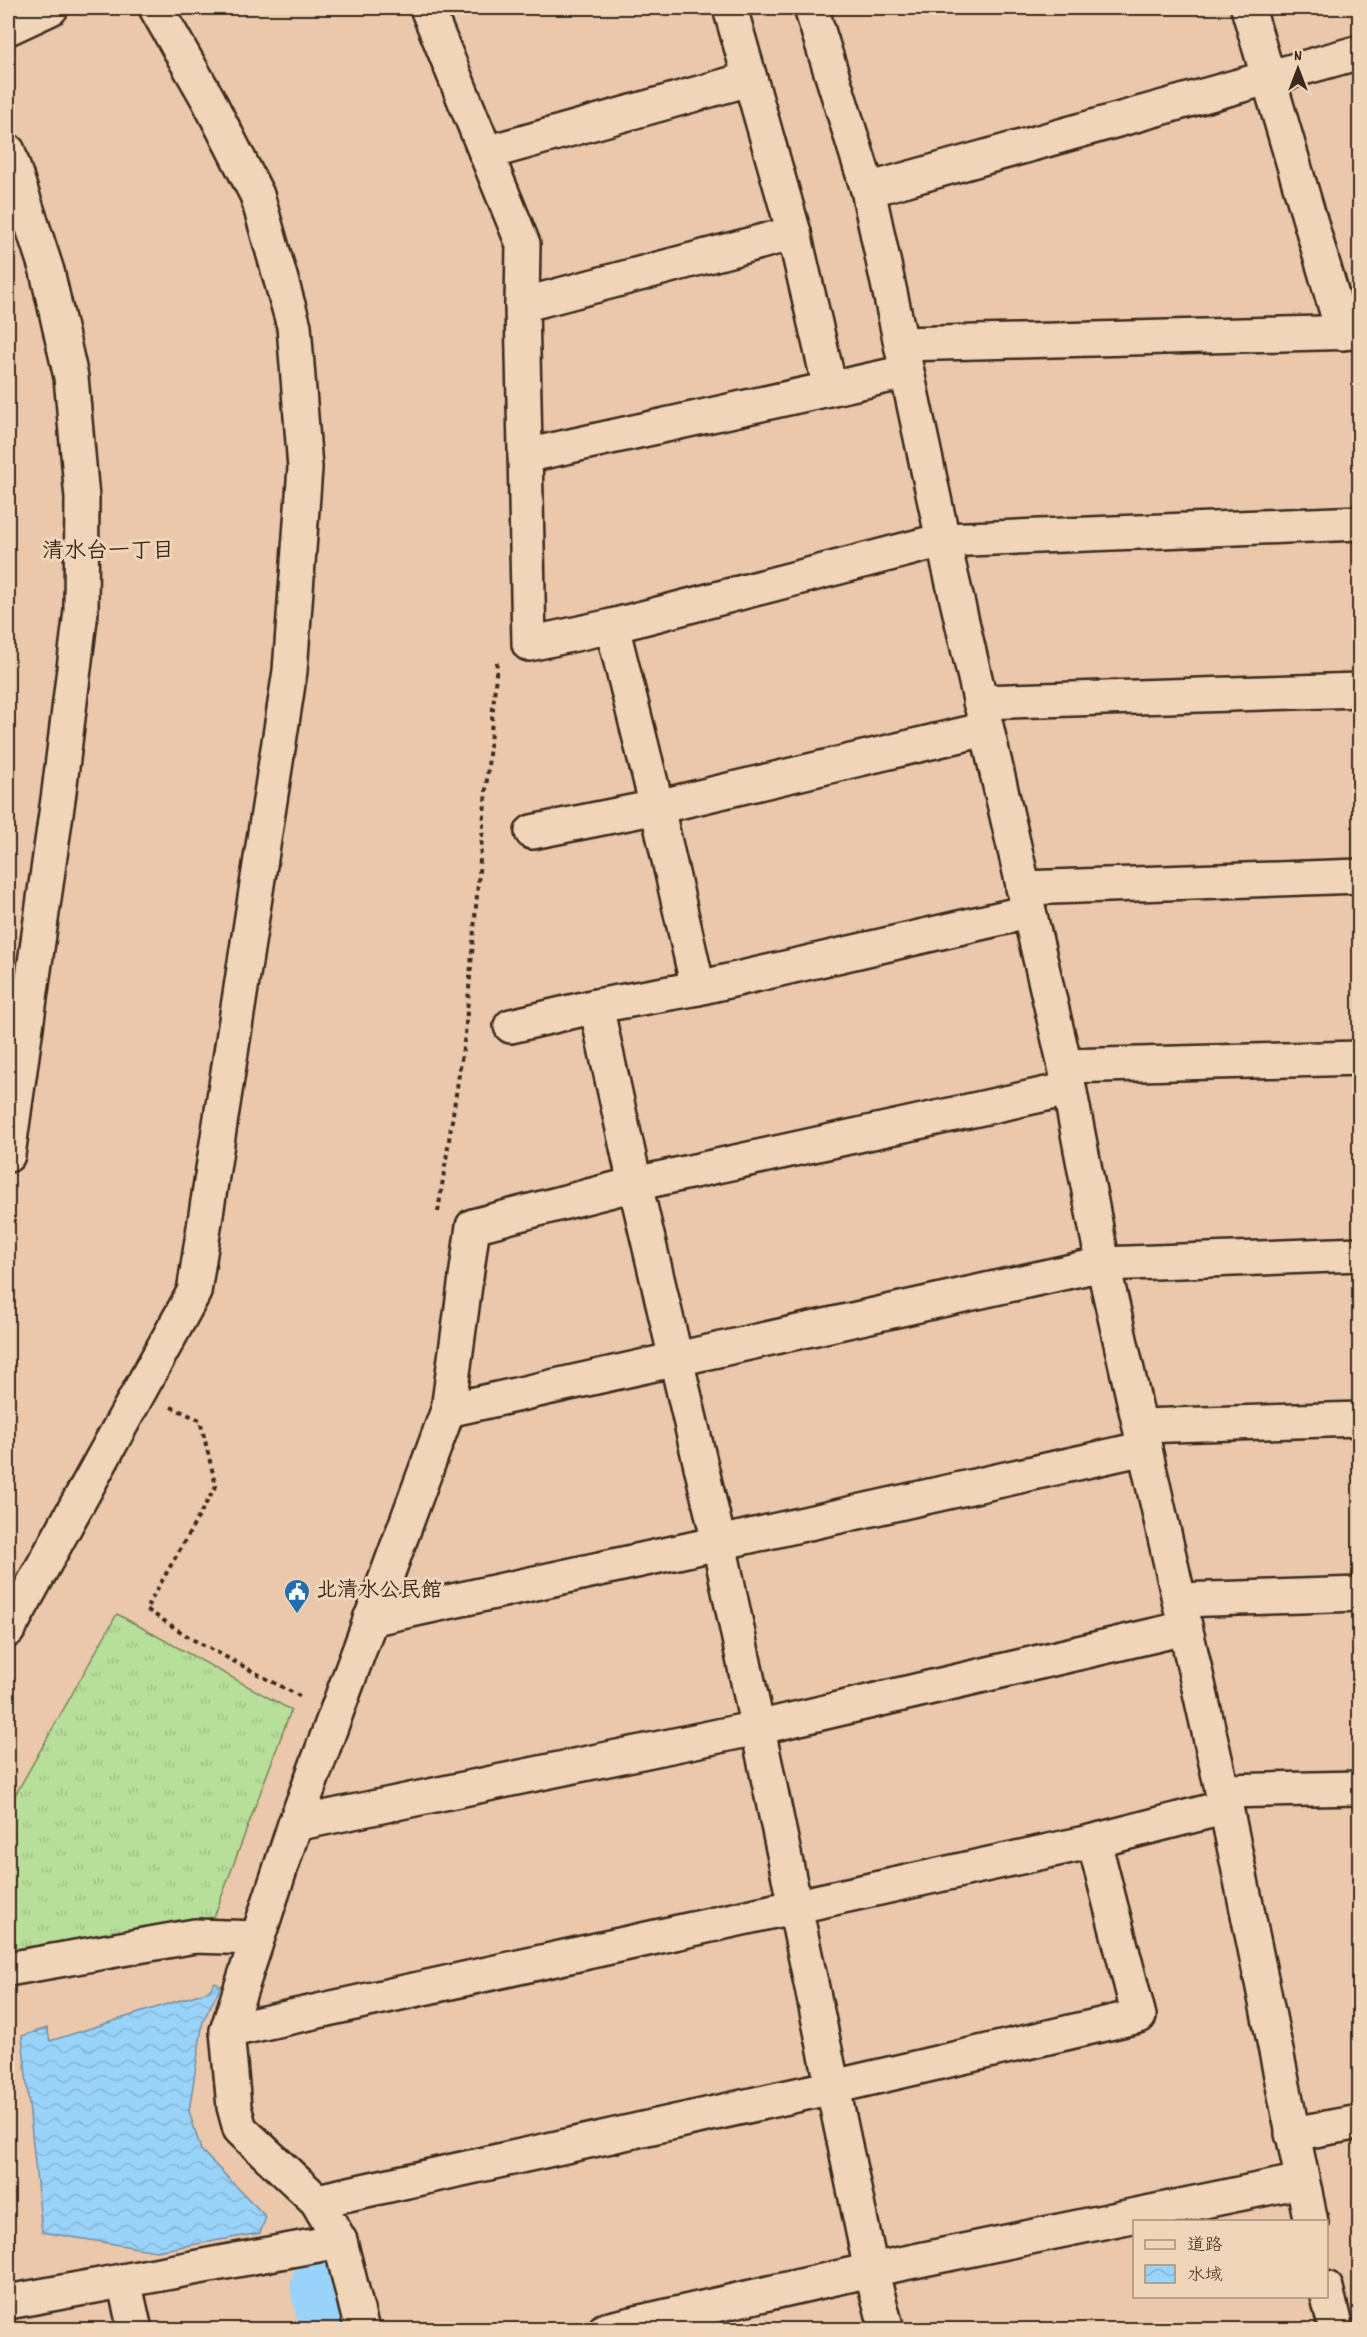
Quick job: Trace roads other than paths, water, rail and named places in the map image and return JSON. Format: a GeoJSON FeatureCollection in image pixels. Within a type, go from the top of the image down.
{"type":"FeatureCollection","features":[{"type":"Feature","properties":{"kind":"street"},"geometry":{"type":"LineString","coordinates":[[8,28],[51,8]]}},
{"type":"Feature","properties":{"kind":"street"},"geometry":{"type":"LineString","coordinates":[[8,1630],[194,1292],[290,671],[305,468],[294,326],[257,195],[208,99],[156,8]]}},
{"type":"Feature","properties":{"kind":"street"},"geometry":{"type":"LineString","coordinates":[[427,8],[523,244],[522,305],[529,644],[612,626],[943,540],[1359,523]]}},
{"type":"Feature","properties":{"kind":"street"},"geometry":{"type":"LineString","coordinates":[[730,8],[794,233],[830,388]]}},
{"type":"Feature","properties":{"kind":"street"},"geometry":{"type":"LineString","coordinates":[[811,8],[868,190],[943,540],[1067,1077],[1103,1264],[1224,1799],[1311,2220]]}},
{"type":"Feature","properties":{"kind":"street"},"geometry":{"type":"LineString","coordinates":[[525,456],[830,388],[903,358],[1351,332],[1248,8]]}},
{"type":"Feature","properties":{"kind":"street"},"geometry":{"type":"LineString","coordinates":[[868,190],[1359,52]]}},
{"type":"Feature","properties":{"kind":"street"},"geometry":{"type":"LineString","coordinates":[[486,153],[749,79]]}},
{"type":"Feature","properties":{"kind":"street"},"geometry":{"type":"LineString","coordinates":[[8,152],[47,271],[71,377],[82,498],[81,611],[59,792],[8,1155]]}},
{"type":"Feature","properties":{"kind":"street"},"geometry":{"type":"LineString","coordinates":[[522,305],[794,233]]}},
{"type":"Feature","properties":{"kind":"street"},"geometry":{"type":"LineString","coordinates":[[612,626],[657,807],[698,988]]}},
{"type":"Feature","properties":{"kind":"street"},"geometry":{"type":"LineString","coordinates":[[532,832],[657,807],[983,715],[1359,690]]}},
{"type":"Feature","properties":{"kind":"street"},"geometry":{"type":"LineString","coordinates":[[511,1026],[596,1006],[698,988],[1026,900],[1359,876]]}},
{"type":"Feature","properties":{"kind":"street"},"geometry":{"type":"LineString","coordinates":[[596,1006],[719,1543],[871,2271],[887,2330]]}},
{"type":"Feature","properties":{"kind":"street"},"geometry":{"type":"LineString","coordinates":[[362,2330],[340,2241],[317,2201],[240,2129],[234,2107],[227,2031],[295,1824],[448,1410],[473,1226],[1067,1077],[1359,1058]]}},
{"type":"Feature","properties":{"kind":"street"},"geometry":{"type":"LineString","coordinates":[[448,1410],[1103,1264],[1359,1254]]}},
{"type":"Feature","properties":{"kind":"street"},"geometry":{"type":"LineString","coordinates":[[370,1619],[719,1543],[1143,1437],[1359,1419]]}},
{"type":"Feature","properties":{"kind":"street"},"geometry":{"type":"LineString","coordinates":[[295,1824],[757,1728],[1182,1614],[1359,1594]]}},
{"type":"Feature","properties":{"kind":"street"},"geometry":{"type":"LineString","coordinates":[[227,2031],[1094,1841],[1224,1799],[1359,1788]]}},
{"type":"Feature","properties":{"kind":"street"},"geometry":{"type":"LineString","coordinates":[[317,2201],[833,2087],[1139,2016],[1094,1841]]}},
{"type":"Feature","properties":{"kind":"street"},"geometry":{"type":"LineString","coordinates":[[8,1969],[195,1936],[257,1938]]}},
{"type":"Feature","properties":{"kind":"street"},"geometry":{"type":"LineString","coordinates":[[1292,2134],[1359,2122]]}},
{"type":"Feature","properties":{"kind":"street"},"geometry":{"type":"LineString","coordinates":[[605,2330],[871,2271],[1301,2181]]}},
{"type":"Feature","properties":{"kind":"street"},"geometry":{"type":"LineString","coordinates":[[8,2302],[340,2241]]}},
{"type":"Feature","properties":{"kind":"street"},"geometry":{"type":"LineString","coordinates":[[124,2281],[135,2330]]}},
{"type":"Feature","properties":{"kind":"street"},"geometry":{"type":"LineString","coordinates":[[1328,2296],[1336,2330]]}},
{"type":"Feature","properties":{"kind":"water"},"geometry":{"type":"Polygon","coordinates":[[[215,1982],[221,1986],[203,2021],[189,2111],[201,2150],[266,2217],[260,2233],[156,2251],[42,2232],[22,2036],[47,2028],[50,2041],[209,1991],[215,1982]]]}},
{"type":"Feature","properties":{"kind":"waterway"},"geometry":{"type":"LineString","coordinates":[[325,2287],[335,2330]]}},
{"type":"Feature","properties":{"kind":"place","name":"北清水公民館"},"geometry":{"type":"Point","coordinates":[297,1615]}},
{"type":"Feature","properties":{"kind":"district","name":"清水台一丁目"},"geometry":{"type":"Point","coordinates":[108,552]}}]}
